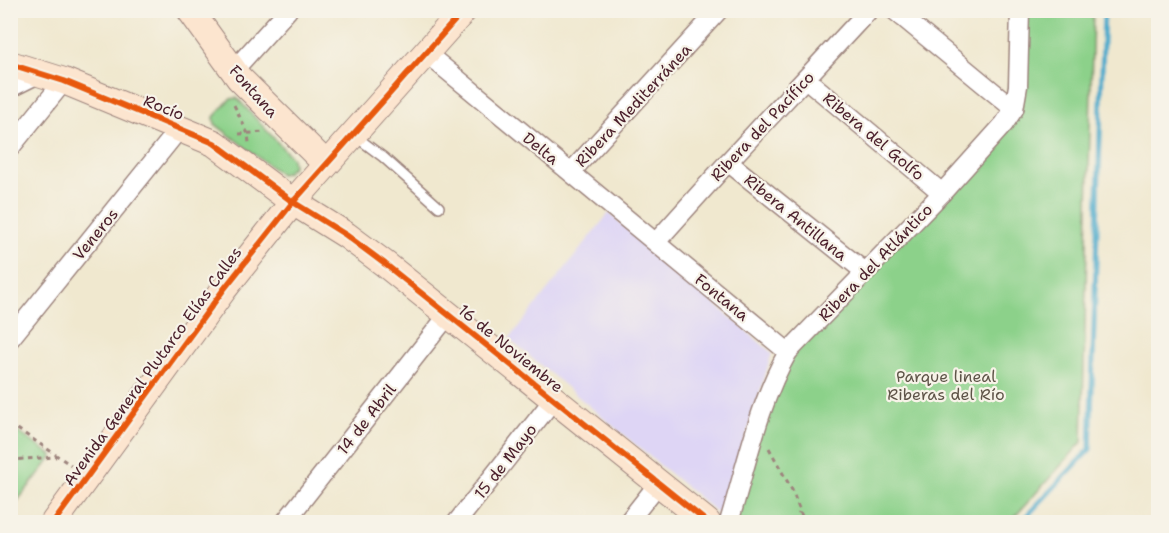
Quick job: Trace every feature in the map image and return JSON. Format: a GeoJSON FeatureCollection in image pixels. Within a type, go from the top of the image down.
{"type":"FeatureCollection","features":[{"type":"Feature","properties":{"kind":"street","name":"Fontana"},"geometry":{"type":"LineString","coordinates":[[190,10],[237,74],[326,165]]}},
{"type":"Feature","properties":{"kind":"street"},"geometry":{"type":"LineString","coordinates":[[237,74],[288,10]]}},
{"type":"Feature","properties":{"kind":"street","name":"Avenida General Plutarco Elías Calles"},"geometry":{"type":"LineString","coordinates":[[54,522],[224,289],[293,202],[464,10]]}},
{"type":"Feature","properties":{"kind":"street","name":"Ribera Mediterránea"},"geometry":{"type":"LineString","coordinates":[[571,172],[719,10]]}},
{"type":"Feature","properties":{"kind":"street","name":"Ribera del Pacífico"},"geometry":{"type":"LineString","coordinates":[[656,242],[869,10]]}},
{"type":"Feature","properties":{"kind":"street"},"geometry":{"type":"LineString","coordinates":[[894,10],[1014,109]]}},
{"type":"Feature","properties":{"kind":"street","name":"Ribera del Atlántico"},"geometry":{"type":"LineString","coordinates":[[729,522],[768,395],[788,352],[942,193],[1004,124],[1014,109],[1018,86],[1020,10]]}},
{"type":"Feature","properties":{"kind":"street","name":"Delta"},"geometry":{"type":"LineString","coordinates":[[426,53],[656,242]]}},
{"type":"Feature","properties":{"kind":"street","name":"Rocío"},"geometry":{"type":"LineString","coordinates":[[10,64],[64,81],[214,143],[293,202]]}},
{"type":"Feature","properties":{"kind":"street"},"geometry":{"type":"LineString","coordinates":[[10,88],[40,73]]}},
{"type":"Feature","properties":{"kind":"street","name":"Ribera del Golfo"},"geometry":{"type":"LineString","coordinates":[[806,79],[942,193]]}},
{"type":"Feature","properties":{"kind":"street"},"geometry":{"type":"LineString","coordinates":[[10,148],[64,81]]}},
{"type":"Feature","properties":{"kind":"street","name":"Veneros"},"geometry":{"type":"LineString","coordinates":[[10,339],[180,128]]}},
{"type":"Feature","properties":{"kind":"street","name":"Ribera Antillana"},"geometry":{"type":"LineString","coordinates":[[728,162],[865,272]]}},
{"type":"Feature","properties":{"kind":"street","name":"16 de Noviembre"},"geometry":{"type":"LineString","coordinates":[[293,202],[346,235],[707,522]]}},
{"type":"Feature","properties":{"kind":"street","name":"Fontana"},"geometry":{"type":"LineString","coordinates":[[656,242],[788,352]]}},
{"type":"Feature","properties":{"kind":"street","name":"14 de Abril"},"geometry":{"type":"LineString","coordinates":[[285,522],[448,315]]}},
{"type":"Feature","properties":{"kind":"street","name":"15 de Mayo"},"geometry":{"type":"LineString","coordinates":[[458,522],[553,400]]}},
{"type":"Feature","properties":{"kind":"street"},"geometry":{"type":"LineString","coordinates":[[628,522],[658,484]]}},
{"type":"Feature","properties":{"kind":"lane"},"geometry":{"type":"LineString","coordinates":[[353,134],[383,157],[439,207]]}},
{"type":"Feature","properties":{"kind":"path"},"geometry":{"type":"LineString","coordinates":[[237,74],[232,90],[233,102],[248,134],[252,171]]}},
{"type":"Feature","properties":{"kind":"path"},"geometry":{"type":"LineString","coordinates":[[237,134],[291,130]]}},
{"type":"Feature","properties":{"kind":"path"},"geometry":{"type":"LineString","coordinates":[[10,424],[88,475]]}},
{"type":"Feature","properties":{"kind":"path"},"geometry":{"type":"LineString","coordinates":[[758,429],[792,490],[804,522]]}},
{"type":"Feature","properties":{"kind":"path"},"geometry":{"type":"LineString","coordinates":[[10,460],[58,456]]}},
{"type":"Feature","properties":{"kind":"path"},"geometry":{"type":"LineString","coordinates":[[10,503],[18,522]]}},
{"type":"Feature","properties":{"kind":"path"},"geometry":{"type":"LineString","coordinates":[[796,522],[800,510]]}},
{"type":"Feature","properties":{"kind":"path"},"geometry":{"type":"LineString","coordinates":[[10,516],[18,522]]}},
{"type":"Feature","properties":{"kind":"shaded area"},"geometry":{"type":"Polygon","coordinates":[[[609,213],[772,353],[721,516],[509,339],[609,213]]]}},
{"type":"Feature","properties":{"kind":"green space","name":"Parque lineal Riberas del Río"},"geometry":{"type":"Polygon","coordinates":[[[1020,11],[1093,11],[1082,442],[1010,522],[729,522],[779,368],[1004,124],[1020,11]]]}},
{"type":"Feature","properties":{"kind":"green space"},"geometry":{"type":"Polygon","coordinates":[[[237,98],[292,158],[293,166],[286,173],[280,174],[215,124],[214,117],[230,99],[237,98]]]}},
{"type":"Feature","properties":{"kind":"green space"},"geometry":{"type":"Polygon","coordinates":[[[11,427],[53,456],[11,509],[11,427]]]}},
{"type":"Feature","properties":{"kind":"waterway"},"geometry":{"type":"LineString","coordinates":[[1021,522],[1090,449],[1104,10]]}},
{"type":"Feature","properties":{"kind":"cycle path"},"geometry":{"type":"LineString","coordinates":[[54,522],[224,289],[293,202],[464,10]]}},
{"type":"Feature","properties":{"kind":"cycle path"},"geometry":{"type":"LineString","coordinates":[[10,64],[64,81],[214,143],[293,202],[346,235],[385,264],[707,522]]}}]}
